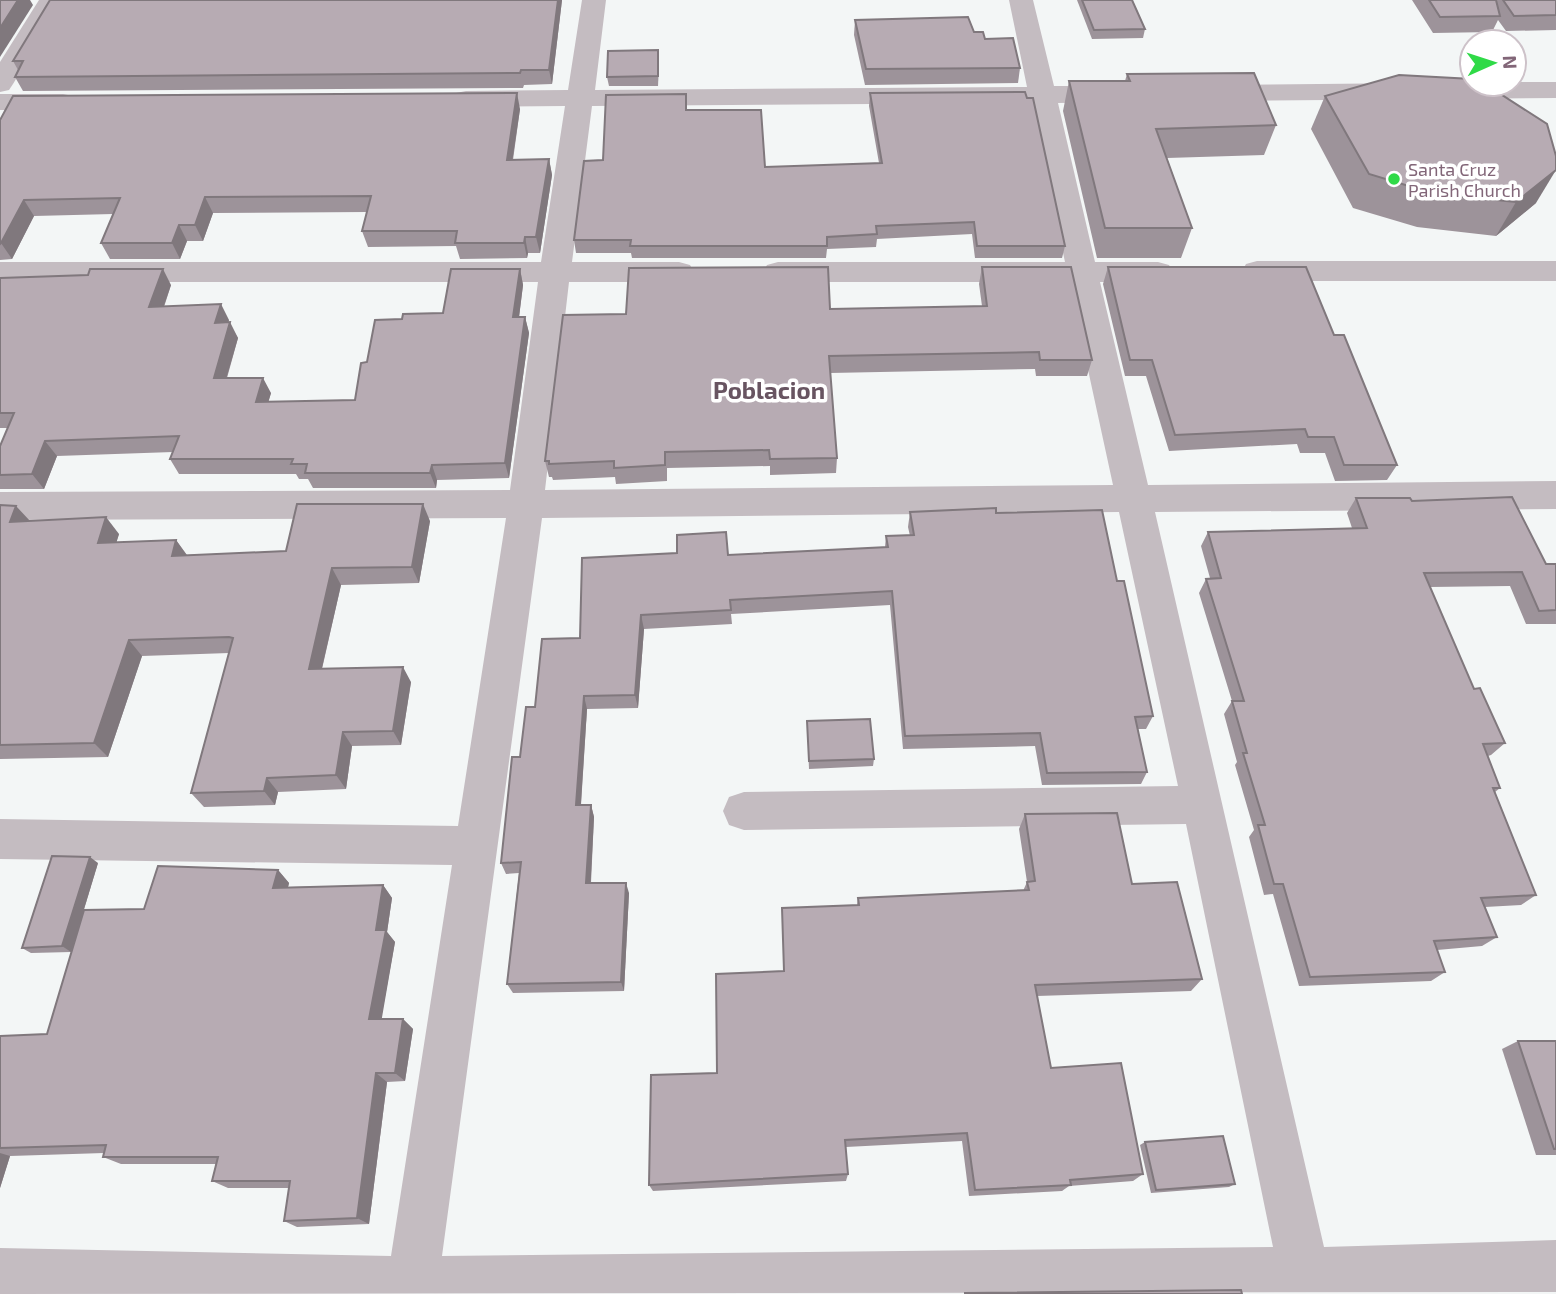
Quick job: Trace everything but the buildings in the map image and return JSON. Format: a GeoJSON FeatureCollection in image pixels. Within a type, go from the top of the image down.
{"type":"FeatureCollection","features":[{"type":"Feature","properties":{"kind":"street"},"geometry":{"type":"LineString","coordinates":[[0,84],[51,0]]}},
{"type":"Feature","properties":{"kind":"street"},"geometry":{"type":"LineString","coordinates":[[412,1288],[526,504],[555,273],[594,0]]}},
{"type":"Feature","properties":{"kind":"street"},"geometry":{"type":"LineString","coordinates":[[1021,0],[1131,498],[1203,806],[1307,1283]]}},
{"type":"Feature","properties":{"kind":"street"},"geometry":{"type":"LineString","coordinates":[[1182,93],[1556,90]]}},
{"type":"Feature","properties":{"kind":"street"},"geometry":{"type":"LineString","coordinates":[[441,99],[1140,94]]}},
{"type":"Feature","properties":{"kind":"street"},"geometry":{"type":"LineString","coordinates":[[0,102],[83,102]]}},
{"type":"Feature","properties":{"kind":"street"},"geometry":{"type":"LineString","coordinates":[[1222,271],[1556,271]]}},
{"type":"Feature","properties":{"kind":"street"},"geometry":{"type":"LineString","coordinates":[[0,272],[708,272]]}},
{"type":"Feature","properties":{"kind":"street"},"geometry":{"type":"LineString","coordinates":[[749,272],[1180,272]]}},
{"type":"Feature","properties":{"kind":"street"},"geometry":{"type":"LineString","coordinates":[[0,506],[1556,495]]}},
{"type":"Feature","properties":{"kind":"street"},"geometry":{"type":"LineString","coordinates":[[744,811],[1203,806]]}},
{"type":"Feature","properties":{"kind":"street"},"geometry":{"type":"LineString","coordinates":[[0,839],[477,846]]}},
{"type":"Feature","properties":{"kind":"street"},"geometry":{"type":"LineString","coordinates":[[0,1274],[412,1288],[1307,1283],[1556,1266]]}},
{"type":"Feature","properties":{"kind":"place","name":"Santa Cruz Parish Church"},"geometry":{"type":"Point","coordinates":[1394,179]}},
{"type":"Feature","properties":{"kind":"district","name":"Poblacion"},"geometry":{"type":"Point","coordinates":[769,389]}}]}
